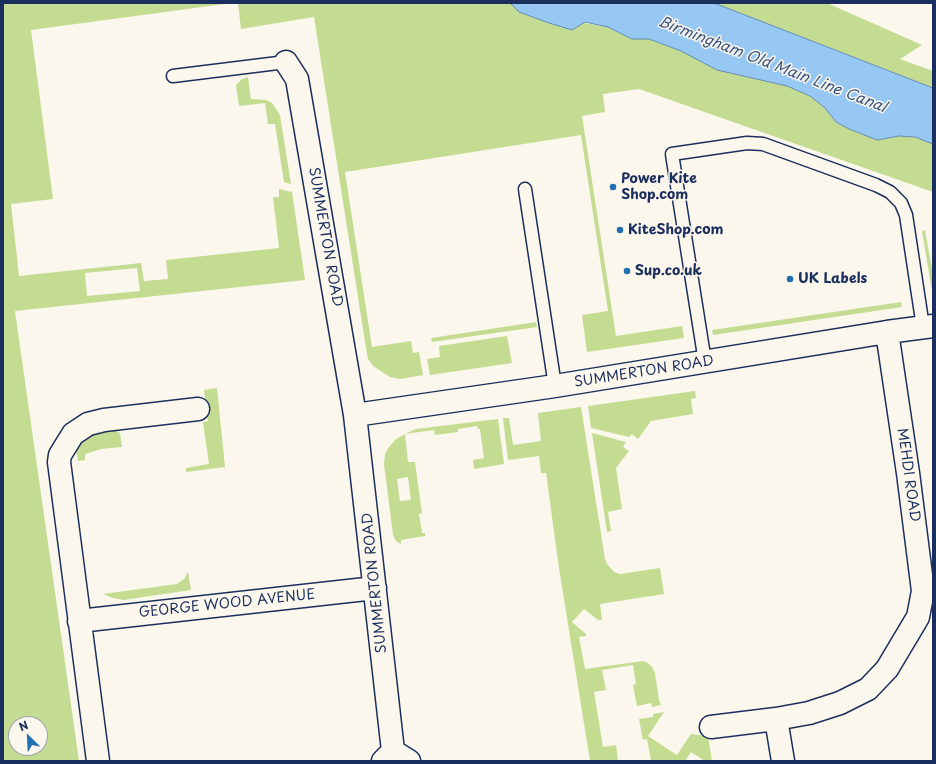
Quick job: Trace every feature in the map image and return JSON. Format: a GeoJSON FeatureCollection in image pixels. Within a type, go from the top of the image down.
{"type":"FeatureCollection","features":[{"type":"Feature","properties":{"kind":"street","name":"SUMMERTON ROAD"},"geometry":{"type":"LineString","coordinates":[[286,62],[297,79],[355,415],[395,758]]}},
{"type":"Feature","properties":{"kind":"street","name":"SUMMERTON ROAD"},"geometry":{"type":"LineString","coordinates":[[355,415],[554,386],[928,326]]}},
{"type":"Feature","properties":{"kind":"street","name":"MEHDI ROAD"},"geometry":{"type":"LineString","coordinates":[[711,727],[776,719],[809,713],[840,704],[868,689],[887,669],[926,620],[908,473],[887,332]]}},
{"type":"Feature","properties":{"kind":"street"},"geometry":{"type":"LineString","coordinates":[[98,761],[59,462],[60,455],[73,434],[88,424],[104,420],[198,409]]}},
{"type":"Feature","properties":{"kind":"street","name":"GEORGE WOOD AVENUE"},"geometry":{"type":"LineString","coordinates":[[79,621],[376,588]]}},
{"type":"Feature","properties":{"kind":"street"},"geometry":{"type":"LineString","coordinates":[[776,719],[783,761]]}},
{"type":"Feature","properties":{"kind":"lane"},"geometry":{"type":"LineString","coordinates":[[173,76],[286,62]]}},
{"type":"Feature","properties":{"kind":"lane"},"geometry":{"type":"LineString","coordinates":[[705,362],[672,154],[747,143],[762,144],[876,185],[890,192],[901,203],[906,215],[928,326]]}},
{"type":"Feature","properties":{"kind":"lane"},"geometry":{"type":"LineString","coordinates":[[525,189],[554,386]]}},
{"type":"Feature","properties":{"kind":"green space"},"geometry":{"type":"Polygon","coordinates":[[[3,3],[232,3],[31,30],[53,199],[11,204],[19,276],[141,263],[144,281],[168,279],[166,260],[279,248],[273,197],[279,197],[279,189],[292,192],[305,280],[15,311],[79,761],[3,761],[3,3]],[[137,268],[85,273],[87,296],[140,291],[137,268]]]}},
{"type":"Feature","properties":{"kind":"green space"},"geometry":{"type":"Polygon","coordinates":[[[238,3],[510,3],[519,12],[608,27],[632,39],[649,39],[756,78],[787,86],[810,96],[825,108],[836,122],[877,140],[899,136],[915,137],[932,143],[933,192],[639,89],[603,94],[605,112],[582,116],[616,336],[682,326],[684,338],[587,352],[582,315],[608,311],[581,135],[345,172],[372,347],[411,341],[413,353],[419,352],[423,375],[400,379],[390,377],[373,366],[368,359],[314,17],[241,29],[238,3]]]}},
{"type":"Feature","properties":{"kind":"green space"},"geometry":{"type":"Polygon","coordinates":[[[714,3],[827,3],[922,45],[900,59],[933,71],[933,88],[714,3]]]}},
{"type":"Feature","properties":{"kind":"green space"},"geometry":{"type":"Polygon","coordinates":[[[248,77],[251,99],[266,100],[272,103],[280,115],[291,184],[284,182],[275,124],[268,124],[265,103],[239,106],[236,85],[242,79],[248,77]]]}},
{"type":"Feature","properties":{"kind":"green space"},"geometry":{"type":"Polygon","coordinates":[[[925,230],[933,275],[933,297],[922,231],[925,230]]]}},
{"type":"Feature","properties":{"kind":"green space"},"geometry":{"type":"Polygon","coordinates":[[[901,302],[902,307],[713,335],[712,330],[901,302]]]}},
{"type":"Feature","properties":{"kind":"green space"},"geometry":{"type":"Polygon","coordinates":[[[536,322],[537,327],[432,342],[431,338],[536,322]]]}},
{"type":"Feature","properties":{"kind":"green space"},"geometry":{"type":"Polygon","coordinates":[[[507,336],[512,363],[430,375],[427,359],[440,357],[439,346],[507,336]]]}},
{"type":"Feature","properties":{"kind":"green space"},"geometry":{"type":"Polygon","coordinates":[[[217,388],[225,467],[186,472],[186,468],[209,464],[203,422],[208,421],[204,390],[217,388]]]}},
{"type":"Feature","properties":{"kind":"green space"},"geometry":{"type":"Polygon","coordinates":[[[695,391],[696,398],[691,399],[693,414],[651,421],[638,439],[632,434],[629,437],[591,428],[588,406],[695,391]]]}},
{"type":"Feature","properties":{"kind":"green space"},"geometry":{"type":"Polygon","coordinates":[[[581,407],[607,564],[614,572],[620,574],[660,568],[664,594],[600,604],[602,620],[598,620],[584,609],[572,622],[586,634],[586,636],[579,637],[585,669],[643,661],[652,667],[655,673],[661,705],[652,707],[651,703],[637,706],[633,685],[636,684],[633,665],[602,670],[606,690],[594,692],[603,747],[616,745],[618,761],[590,761],[559,568],[546,473],[541,473],[539,456],[508,460],[503,418],[509,418],[513,445],[541,441],[538,413],[581,407]]]}},
{"type":"Feature","properties":{"kind":"green space"},"geometry":{"type":"Polygon","coordinates":[[[498,419],[504,464],[474,469],[473,460],[484,458],[480,429],[478,429],[477,426],[458,429],[458,432],[435,435],[434,430],[405,434],[416,429],[498,419]]]}},
{"type":"Feature","properties":{"kind":"green space"},"geometry":{"type":"Polygon","coordinates":[[[108,431],[116,431],[120,433],[122,447],[101,449],[85,454],[85,460],[78,461],[76,450],[72,451],[86,436],[108,431]]]}},
{"type":"Feature","properties":{"kind":"green space"},"geometry":{"type":"Polygon","coordinates":[[[592,433],[626,442],[623,447],[629,451],[616,468],[622,509],[608,512],[611,531],[607,532],[592,433]]]}},
{"type":"Feature","properties":{"kind":"green space"},"geometry":{"type":"Polygon","coordinates":[[[405,434],[408,462],[415,462],[422,513],[419,514],[422,533],[425,533],[425,536],[401,540],[401,544],[396,541],[393,535],[384,464],[385,454],[396,439],[405,434]],[[408,477],[397,479],[400,501],[411,500],[408,477]]]}},
{"type":"Feature","properties":{"kind":"green space"},"geometry":{"type":"Polygon","coordinates":[[[188,572],[191,590],[123,600],[103,594],[177,584],[184,579],[188,572]]]}},
{"type":"Feature","properties":{"kind":"green space"},"geometry":{"type":"Polygon","coordinates":[[[664,712],[648,736],[677,755],[691,734],[708,736],[712,761],[705,761],[691,752],[685,761],[651,761],[647,739],[643,740],[639,719],[653,717],[653,714],[664,712]]]}},
{"type":"Feature","properties":{"kind":"water","name":"Birmingham Old Main Line Canal"},"geometry":{"type":"Polygon","coordinates":[[[510,3],[714,3],[933,88],[933,144],[915,137],[899,136],[877,140],[836,122],[825,108],[810,96],[787,86],[717,70],[681,51],[649,39],[632,39],[608,27],[585,22],[572,30],[519,12],[510,3]]]}},
{"type":"Feature","properties":{"kind":"place","name":"Power Kite Shop.com"},"geometry":{"type":"Point","coordinates":[613,187]}},
{"type":"Feature","properties":{"kind":"place","name":"KiteShop.com"},"geometry":{"type":"Point","coordinates":[620,230]}},
{"type":"Feature","properties":{"kind":"place","name":"Sup.co.uk"},"geometry":{"type":"Point","coordinates":[627,271]}},
{"type":"Feature","properties":{"kind":"place","name":"UK Labels"},"geometry":{"type":"Point","coordinates":[790,279]}}]}
